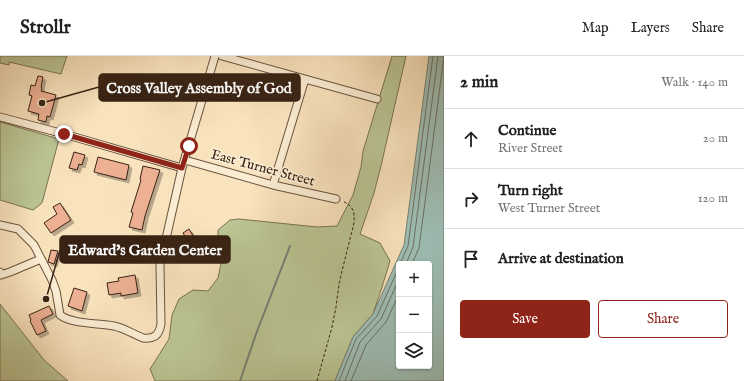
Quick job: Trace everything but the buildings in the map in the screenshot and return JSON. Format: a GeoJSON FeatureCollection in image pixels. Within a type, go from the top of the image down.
{"type":"FeatureCollection","features":[{"type":"Feature","properties":{"kind":"street"},"geometry":{"type":"LineString","coordinates":[[0,225],[18,229],[34,245],[52,280],[56,291],[60,316],[74,321],[115,326],[143,338],[153,337],[157,334],[160,330],[160,265],[182,168],[215,56]]}},
{"type":"Feature","properties":{"kind":"street"},"geometry":{"type":"LineString","coordinates":[[222,56],[377,99]]}},
{"type":"Feature","properties":{"kind":"street"},"geometry":{"type":"LineString","coordinates":[[274,185],[305,79]]}},
{"type":"Feature","properties":{"kind":"street"},"geometry":{"type":"LineString","coordinates":[[0,117],[182,168]]}},
{"type":"Feature","properties":{"kind":"street","name":"East Turner Street"},"geometry":{"type":"LineString","coordinates":[[185,160],[274,185],[336,199]]}},
{"type":"Feature","properties":{"kind":"street"},"geometry":{"type":"LineString","coordinates":[[0,272],[2,275],[41,258]]}},
{"type":"Feature","properties":{"kind":"path"},"geometry":{"type":"LineString","coordinates":[[317,381],[332,327],[339,284],[355,216],[352,207],[336,199]]}},
{"type":"Feature","properties":{"kind":"green space"},"geometry":{"type":"Polygon","coordinates":[[[0,56],[67,56],[61,74],[9,62],[9,65],[0,63],[0,56]]]}},
{"type":"Feature","properties":{"kind":"green space"},"geometry":{"type":"Polygon","coordinates":[[[392,56],[406,56],[381,166],[374,193],[360,234],[380,243],[390,261],[373,314],[353,337],[335,381],[155,381],[150,369],[169,339],[172,315],[179,299],[193,290],[208,291],[218,278],[223,254],[218,239],[218,230],[230,220],[239,219],[317,227],[337,226],[353,195],[361,167],[363,151],[392,56]]]}},
{"type":"Feature","properties":{"kind":"green space"},"geometry":{"type":"Polygon","coordinates":[[[0,122],[59,139],[42,203],[33,210],[0,200],[0,122]]]}},
{"type":"Feature","properties":{"kind":"green space"},"geometry":{"type":"Polygon","coordinates":[[[0,304],[44,360],[68,381],[0,381],[0,304]]]}},
{"type":"Feature","properties":{"kind":"water"},"geometry":{"type":"Polygon","coordinates":[[[429,56],[444,56],[444,381],[335,381],[353,337],[373,314],[396,263],[396,369],[432,369],[432,261],[397,261],[404,245],[429,56]]]}},
{"type":"Feature","properties":{"kind":"waterway"},"geometry":{"type":"LineString","coordinates":[[240,381],[256,334],[290,246]]}},
{"type":"Feature","properties":{"kind":"place","name":"Cross Valley Assembly of God"},"geometry":{"type":"Point","coordinates":[42,103]}},
{"type":"Feature","properties":{"kind":"place","name":"Edward's Garden Center"},"geometry":{"type":"Point","coordinates":[46,299]}},
{"type":"Feature","properties":{"kind":"route"},"geometry":{"type":"LineString","coordinates":[[64,134],[182,168],[189,146]]}}]}
